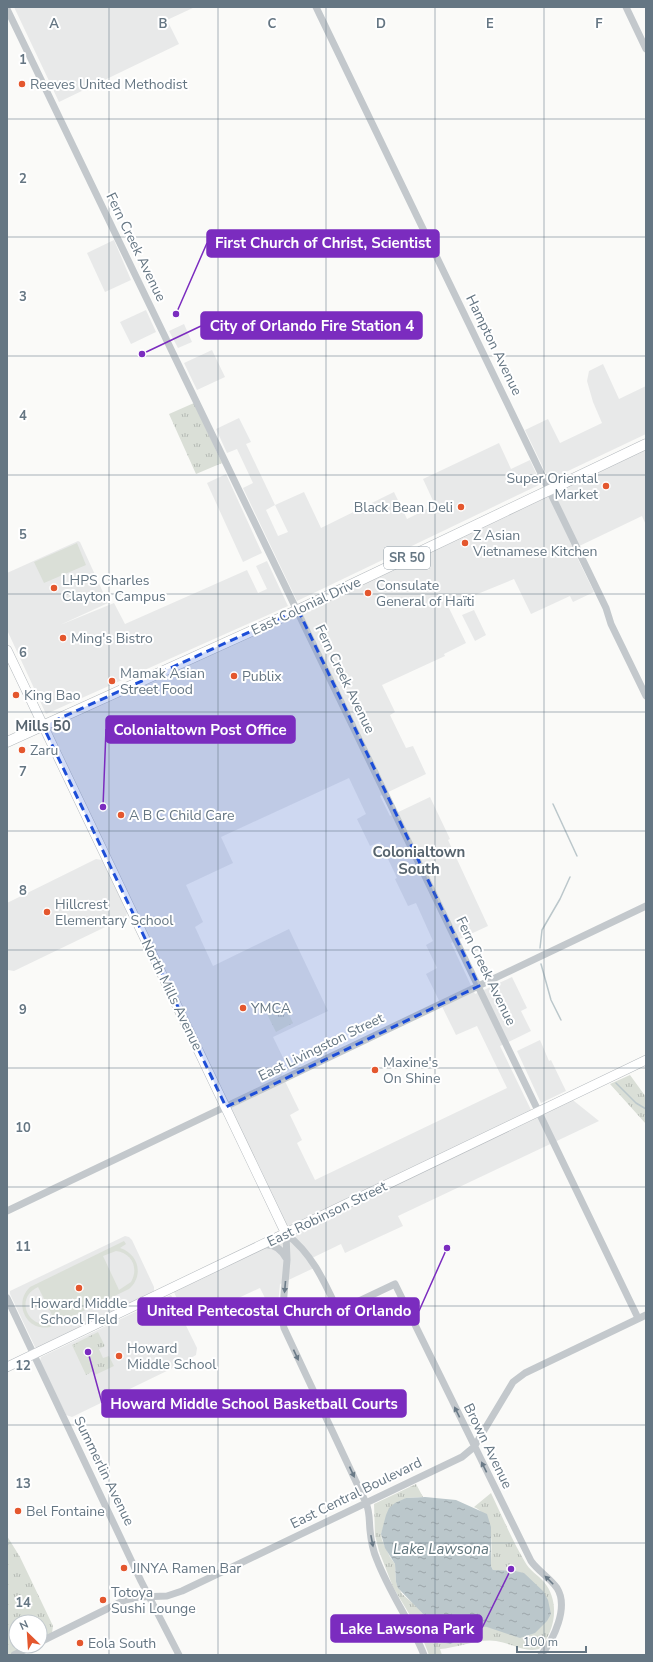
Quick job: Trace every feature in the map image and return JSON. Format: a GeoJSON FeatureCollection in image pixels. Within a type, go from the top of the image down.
{"type":"FeatureCollection","features":[{"type":"Feature","properties":{"kind":"highway","name":"East Colonial Drive"},"geometry":{"type":"LineString","coordinates":[[7,742],[298,610],[646,444]]}},
{"type":"Feature","properties":{"kind":"main road","name":"North Mills Avenue"},"geometry":{"type":"LineString","coordinates":[[7,650],[286,1234]]}},
{"type":"Feature","properties":{"kind":"main road","name":"East Robinson Street"},"geometry":{"type":"LineString","coordinates":[[7,1367],[646,1060]]}},
{"type":"Feature","properties":{"kind":"street","name":"Hampton Avenue"},"geometry":{"type":"LineString","coordinates":[[316,7],[606,608],[646,696]]}},
{"type":"Feature","properties":{"kind":"street"},"geometry":{"type":"LineString","coordinates":[[626,7],[646,48]]}},
{"type":"Feature","properties":{"kind":"street","name":"Fern Creek Avenue"},"geometry":{"type":"LineString","coordinates":[[7,9],[638,1318]]}},
{"type":"Feature","properties":{"kind":"street","name":"East Livingston Street"},"geometry":{"type":"LineString","coordinates":[[7,1211],[646,906]]}},
{"type":"Feature","properties":{"kind":"street"},"geometry":{"type":"LineString","coordinates":[[286,1234],[287,1260],[282,1318],[284,1328],[369,1510],[371,1542],[377,1561],[390,1590],[412,1627],[424,1655]]}},
{"type":"Feature","properties":{"kind":"street","name":"North Mills Avenue"},"geometry":{"type":"LineString","coordinates":[[286,1234],[294,1240],[317,1268],[338,1311],[395,1284]]}},
{"type":"Feature","properties":{"kind":"street"},"geometry":{"type":"LineString","coordinates":[[263,1245],[269,1244],[278,1247],[282,1250],[287,1260]]}},
{"type":"Feature","properties":{"kind":"street","name":"Brown Avenue"},"geometry":{"type":"LineString","coordinates":[[395,1284],[531,1561],[557,1588],[560,1595],[560,1615],[553,1635],[541,1655]]}},
{"type":"Feature","properties":{"kind":"street","name":"Summerlin Avenue"},"geometry":{"type":"LineString","coordinates":[[7,1298],[149,1597],[179,1655]]}},
{"type":"Feature","properties":{"kind":"street","name":"East Central Boulevard"},"geometry":{"type":"LineString","coordinates":[[48,1638],[131,1598],[167,1596],[182,1591],[462,1457],[474,1447],[513,1382],[525,1373],[646,1315]]}},
{"type":"Feature","properties":{"kind":"highlighted area"},"geometry":{"type":"Polygon","coordinates":[[[298,610],[479,986],[226,1107],[43,726],[298,610]]]}},
{"type":"Feature","properties":{"kind":"shaded area"},"geometry":{"type":"Polygon","coordinates":[[[14,7],[195,7],[167,20],[179,44],[59,102],[14,7]]]}},
{"type":"Feature","properties":{"kind":"shaded area"},"geometry":{"type":"Polygon","coordinates":[[[114,240],[131,280],[105,292],[87,253],[114,240]]]}},
{"type":"Feature","properties":{"kind":"shaded area"},"geometry":{"type":"Polygon","coordinates":[[[146,310],[156,332],[131,344],[120,322],[146,310]]]}},
{"type":"Feature","properties":{"kind":"shaded area"},"geometry":{"type":"Polygon","coordinates":[[[184,324],[192,342],[178,348],[169,331],[184,324]]]}},
{"type":"Feature","properties":{"kind":"shaded area"},"geometry":{"type":"Polygon","coordinates":[[[212,350],[225,377],[197,390],[184,363],[212,350]]]}},
{"type":"Feature","properties":{"kind":"shaded area"},"geometry":{"type":"Polygon","coordinates":[[[603,364],[619,399],[646,386],[646,434],[549,480],[525,430],[548,419],[560,443],[602,423],[593,402],[587,381],[589,371],[603,364]]]}},
{"type":"Feature","properties":{"kind":"shaded area"},"geometry":{"type":"Polygon","coordinates":[[[239,418],[251,442],[246,444],[275,505],[304,492],[321,528],[394,492],[407,519],[435,505],[423,479],[499,443],[511,469],[530,460],[541,484],[297,601],[243,488],[253,483],[237,449],[227,453],[216,429],[239,418]],[[275,505],[266,510],[278,536],[288,532],[275,505]]]}},
{"type":"Feature","properties":{"kind":"shaded area"},"geometry":{"type":"Polygon","coordinates":[[[646,443],[646,525],[642,516],[573,549],[594,592],[573,602],[570,596],[531,614],[514,579],[448,606],[466,643],[444,654],[445,656],[382,685],[395,712],[390,715],[406,748],[413,746],[426,774],[380,796],[390,816],[430,797],[450,839],[448,840],[488,926],[451,943],[475,994],[512,977],[527,1008],[521,1011],[531,1031],[500,1046],[533,1114],[569,1097],[599,1121],[398,1216],[403,1226],[345,1253],[341,1244],[312,1258],[316,1267],[280,1284],[277,1314],[274,1316],[260,1288],[232,1301],[236,1310],[206,1323],[202,1315],[188,1322],[172,1288],[287,1233],[42,726],[646,443]],[[349,778],[221,837],[233,863],[186,885],[203,922],[195,927],[213,966],[289,929],[328,1011],[273,1037],[289,1070],[281,1073],[299,1110],[290,1115],[302,1140],[297,1143],[315,1180],[507,1088],[477,1026],[456,1035],[426,974],[437,968],[426,945],[433,941],[416,903],[408,906],[380,842],[370,846],[357,819],[366,814],[349,778]]]}},
{"type":"Feature","properties":{"kind":"shaded area"},"geometry":{"type":"Polygon","coordinates":[[[226,474],[262,553],[243,562],[207,483],[226,474]]]}},
{"type":"Feature","properties":{"kind":"shaded area"},"geometry":{"type":"Polygon","coordinates":[[[78,541],[80,542],[108,603],[60,625],[114,603],[125,624],[247,570],[258,593],[267,589],[256,566],[267,561],[288,606],[46,714],[7,630],[7,573],[78,541]]]}},
{"type":"Feature","properties":{"kind":"shaded area"},"geometry":{"type":"Polygon","coordinates":[[[474,610],[486,635],[475,641],[462,615],[474,610]]]}},
{"type":"Feature","properties":{"kind":"shaded area"},"geometry":{"type":"Polygon","coordinates":[[[96,859],[102,860],[127,912],[126,917],[14,971],[8,970],[7,903],[96,859]]]}},
{"type":"Feature","properties":{"kind":"shaded area"},"geometry":{"type":"Polygon","coordinates":[[[540,1040],[549,1061],[551,1060],[566,1091],[541,1103],[517,1051],[540,1040]]]}},
{"type":"Feature","properties":{"kind":"shaded area"},"geometry":{"type":"Polygon","coordinates":[[[125,1236],[132,1240],[154,1287],[154,1291],[37,1348],[35,1347],[10,1294],[10,1291],[125,1236]]]}},
{"type":"Feature","properties":{"kind":"shaded area","name":"Howard Middle School"},"geometry":{"type":"Polygon","coordinates":[[[171,1295],[197,1348],[196,1355],[175,1367],[72,1417],[66,1415],[40,1361],[41,1357],[171,1295]]]}},
{"type":"Feature","properties":{"kind":"green space"},"geometry":{"type":"Polygon","coordinates":[[[194,403],[222,463],[196,474],[169,414],[194,403]]]}},
{"type":"Feature","properties":{"kind":"green space"},"geometry":{"type":"Polygon","coordinates":[[[77,543],[86,565],[44,583],[34,562],[77,543]]]}},
{"type":"Feature","properties":{"kind":"green space"},"geometry":{"type":"Polygon","coordinates":[[[284,1004],[293,1023],[276,1032],[267,1014],[284,1004]]]}},
{"type":"Feature","properties":{"kind":"green space"},"geometry":{"type":"Polygon","coordinates":[[[630,1075],[646,1097],[646,1124],[610,1084],[630,1075]]]}},
{"type":"Feature","properties":{"kind":"green space","name":"Howard Middle School FIeld"},"geometry":{"type":"Polygon","coordinates":[[[124,1241],[126,1244],[120,1248],[132,1255],[137,1266],[137,1278],[129,1289],[50,1327],[34,1325],[25,1315],[23,1301],[25,1294],[30,1287],[124,1241]],[[116,1251],[103,1256],[119,1290],[131,1282],[134,1267],[130,1258],[122,1252],[116,1251]],[[38,1287],[30,1292],[26,1299],[28,1313],[32,1319],[39,1323],[46,1324],[55,1321],[38,1287]]]}},
{"type":"Feature","properties":{"kind":"green space"},"geometry":{"type":"Polygon","coordinates":[[[98,1332],[105,1346],[99,1349],[103,1358],[109,1356],[114,1366],[95,1375],[93,1371],[86,1375],[72,1345],[98,1332]]]}},
{"type":"Feature","properties":{"kind":"green space"},"geometry":{"type":"Polygon","coordinates":[[[90,1338],[95,1347],[78,1355],[74,1345],[90,1338]]]}},
{"type":"Feature","properties":{"kind":"green space"},"geometry":{"type":"Polygon","coordinates":[[[96,1349],[100,1359],[84,1366],[79,1357],[96,1349]]]}},
{"type":"Feature","properties":{"kind":"green space"},"geometry":{"type":"Polygon","coordinates":[[[416,1484],[423,1497],[406,1498],[384,1525],[381,1534],[382,1540],[395,1564],[396,1582],[402,1594],[424,1615],[434,1635],[451,1644],[476,1628],[485,1626],[494,1628],[498,1571],[493,1570],[491,1566],[491,1533],[489,1525],[481,1512],[474,1507],[491,1493],[511,1537],[525,1562],[529,1568],[544,1582],[552,1598],[554,1616],[552,1625],[545,1642],[539,1649],[528,1650],[490,1640],[440,1649],[442,1655],[429,1655],[420,1632],[393,1587],[379,1551],[375,1535],[374,1504],[416,1484]]]}},
{"type":"Feature","properties":{"kind":"green space"},"geometry":{"type":"Polygon","coordinates":[[[7,1536],[20,1557],[47,1614],[8,1614],[8,1654],[10,1654],[7,1655],[7,1536]]]}},
{"type":"Feature","properties":{"kind":"green space"},"geometry":{"type":"Polygon","coordinates":[[[48,1616],[53,1626],[52,1633],[48,1635],[48,1616]]]}},
{"type":"Feature","properties":{"kind":"water","name":"Lake Lawsona"},"geometry":{"type":"Polygon","coordinates":[[[425,1497],[456,1500],[487,1514],[491,1527],[491,1566],[493,1570],[524,1573],[543,1591],[548,1600],[551,1614],[547,1621],[535,1633],[520,1638],[484,1626],[451,1644],[439,1642],[424,1615],[398,1588],[396,1582],[395,1564],[385,1548],[381,1534],[389,1508],[395,1503],[406,1498],[425,1497]]]}},
{"type":"Feature","properties":{"kind":"waterway"},"geometry":{"type":"LineString","coordinates":[[553,804],[577,856]]}},
{"type":"Feature","properties":{"kind":"waterway"},"geometry":{"type":"LineString","coordinates":[[540,948],[542,930],[560,899],[570,877]]}},
{"type":"Feature","properties":{"kind":"waterway"},"geometry":{"type":"LineString","coordinates":[[541,964],[551,1000],[561,1020]]}},
{"type":"Feature","properties":{"kind":"waterway"},"geometry":{"type":"LineString","coordinates":[[616,1083],[636,1103],[646,1109]]}},
{"type":"Feature","properties":{"kind":"place","name":"Reeves United Methodist"},"geometry":{"type":"Point","coordinates":[22,84]}},
{"type":"Feature","properties":{"kind":"place","name":"First Church of Christ, Scientist"},"geometry":{"type":"Point","coordinates":[176,314]}},
{"type":"Feature","properties":{"kind":"place","name":"City of Orlando Fire Station 4"},"geometry":{"type":"Point","coordinates":[142,354]}},
{"type":"Feature","properties":{"kind":"place","name":"Super Oriental Market"},"geometry":{"type":"Point","coordinates":[606,486]}},
{"type":"Feature","properties":{"kind":"place","name":"Black Bean Deli"},"geometry":{"type":"Point","coordinates":[461,507]}},
{"type":"Feature","properties":{"kind":"place","name":"Z Asian Vietnamese Kitchen"},"geometry":{"type":"Point","coordinates":[465,543]}},
{"type":"Feature","properties":{"kind":"place","name":"LHPS Charles Clayton Campus"},"geometry":{"type":"Point","coordinates":[54,588]}},
{"type":"Feature","properties":{"kind":"place","name":"Consulate General of Haïti"},"geometry":{"type":"Point","coordinates":[368,593]}},
{"type":"Feature","properties":{"kind":"place","name":"Ming's Bistro"},"geometry":{"type":"Point","coordinates":[63,638]}},
{"type":"Feature","properties":{"kind":"place","name":"Publix"},"geometry":{"type":"Point","coordinates":[234,676]}},
{"type":"Feature","properties":{"kind":"place","name":"Mamak Asian Street Food"},"geometry":{"type":"Point","coordinates":[112,681]}},
{"type":"Feature","properties":{"kind":"place","name":"King Bao"},"geometry":{"type":"Point","coordinates":[16,695]}},
{"type":"Feature","properties":{"kind":"place","name":"Zaru"},"geometry":{"type":"Point","coordinates":[22,750]}},
{"type":"Feature","properties":{"kind":"place","name":"Colonialtown Post Office"},"geometry":{"type":"Point","coordinates":[103,807]}},
{"type":"Feature","properties":{"kind":"place","name":"A B C Child Care"},"geometry":{"type":"Point","coordinates":[121,815]}},
{"type":"Feature","properties":{"kind":"place","name":"Hillcrest Elementary School"},"geometry":{"type":"Point","coordinates":[47,912]}},
{"type":"Feature","properties":{"kind":"place","name":"YMCA"},"geometry":{"type":"Point","coordinates":[243,1008]}},
{"type":"Feature","properties":{"kind":"place","name":"Maxine's On Shine"},"geometry":{"type":"Point","coordinates":[375,1070]}},
{"type":"Feature","properties":{"kind":"place","name":"United Pentecostal Church of Orlando"},"geometry":{"type":"Point","coordinates":[447,1248]}},
{"type":"Feature","properties":{"kind":"place","name":"Howard Middle School FIeld"},"geometry":{"type":"Point","coordinates":[79,1288]}},
{"type":"Feature","properties":{"kind":"place","name":"Howard Middle School Basketball Courts"},"geometry":{"type":"Point","coordinates":[88,1352]}},
{"type":"Feature","properties":{"kind":"place","name":"Howard Middle School"},"geometry":{"type":"Point","coordinates":[119,1356]}},
{"type":"Feature","properties":{"kind":"place","name":"Bel Fontaine"},"geometry":{"type":"Point","coordinates":[18,1511]}},
{"type":"Feature","properties":{"kind":"place","name":"JINYA Ramen Bar"},"geometry":{"type":"Point","coordinates":[124,1568]}},
{"type":"Feature","properties":{"kind":"place","name":"Lake Lawsona Park"},"geometry":{"type":"Point","coordinates":[511,1569]}},
{"type":"Feature","properties":{"kind":"place","name":"Totoya Sushi Lounge"},"geometry":{"type":"Point","coordinates":[103,1600]}},
{"type":"Feature","properties":{"kind":"place","name":"Eola South"},"geometry":{"type":"Point","coordinates":[80,1643]}},
{"type":"Feature","properties":{"kind":"district","name":"Mills 50"},"geometry":{"type":"Point","coordinates":[43,726]}},
{"type":"Feature","properties":{"kind":"district","name":"Colonialtown South"},"geometry":{"type":"Point","coordinates":[419,860]}}]}
